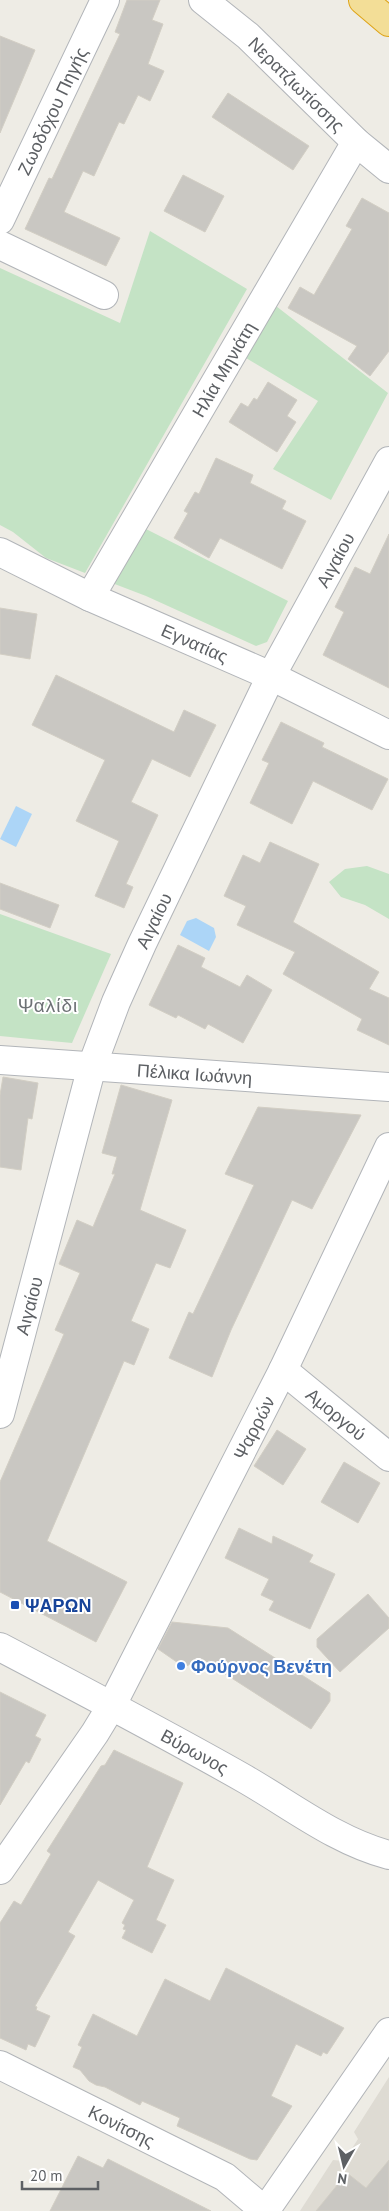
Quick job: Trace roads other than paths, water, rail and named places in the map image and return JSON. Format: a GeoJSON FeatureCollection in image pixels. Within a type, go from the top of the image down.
{"type":"FeatureCollection","features":[{"type":"Feature","properties":{"kind":"highway"},"geometry":{"type":"LineString","coordinates":[[364,0],[389,22]]}},
{"type":"Feature","properties":{"kind":"street","name":"Ζωοδόχου Πηγής"},"geometry":{"type":"LineString","coordinates":[[0,220],[105,0]]}},
{"type":"Feature","properties":{"kind":"street","name":"Νερατζιωτίσσης"},"geometry":{"type":"LineString","coordinates":[[203,0],[248,36],[356,142],[389,169]]}},
{"type":"Feature","properties":{"kind":"street","name":"Ηλία Μηνιάτη"},"geometry":{"type":"LineString","coordinates":[[90,597],[356,142]]}},
{"type":"Feature","properties":{"kind":"street"},"geometry":{"type":"LineString","coordinates":[[0,245],[104,294]]}},
{"type":"Feature","properties":{"kind":"street","name":"Αιγαίου"},"geometry":{"type":"LineString","coordinates":[[0,1414],[92,1066],[116,1002],[270,676],[389,461]]}},
{"type":"Feature","properties":{"kind":"street","name":"Εγνατίας"},"geometry":{"type":"LineString","coordinates":[[0,552],[90,597],[270,676],[389,735]]}},
{"type":"Feature","properties":{"kind":"street","name":"Πέλικα Ιωάννη"},"geometry":{"type":"LineString","coordinates":[[0,1060],[389,1087]]}},
{"type":"Feature","properties":{"kind":"street","name":"Ψαρρών"},"geometry":{"type":"LineString","coordinates":[[0,1870],[112,1705],[283,1370],[389,1146]]}},
{"type":"Feature","properties":{"kind":"street","name":"Αμοργού"},"geometry":{"type":"LineString","coordinates":[[283,1370],[389,1457]]}},
{"type":"Feature","properties":{"kind":"street","name":"Βύρωνος"},"geometry":{"type":"LineString","coordinates":[[0,1647],[112,1705],[254,1784],[332,1832],[389,1855]]}},
{"type":"Feature","properties":{"kind":"street"},"geometry":{"type":"LineString","coordinates":[[265,2211],[389,2032]]}},
{"type":"Feature","properties":{"kind":"street","name":"Κονίτσης"},"geometry":{"type":"LineString","coordinates":[[0,2066],[226,2178],[265,2211]]}},
{"type":"Feature","properties":{"kind":"water"},"geometry":{"type":"Polygon","coordinates":[[[16,806],[32,814],[16,847],[0,839],[16,806]]]}},
{"type":"Feature","properties":{"kind":"water"},"geometry":{"type":"Polygon","coordinates":[[[196,918],[214,928],[216,937],[209,951],[180,935],[187,921],[196,918]]]}},
{"type":"Feature","properties":{"kind":"place","name":"ΨΑΡΩΝ"},"geometry":{"type":"Point","coordinates":[15,1605]}},
{"type":"Feature","properties":{"kind":"place","name":"Φούρνος Βενέτη"},"geometry":{"type":"Point","coordinates":[181,1666]}},
{"type":"Feature","properties":{"kind":"district","name":"Ψαλίδι"},"geometry":{"type":"Point","coordinates":[48,1005]}}]}
